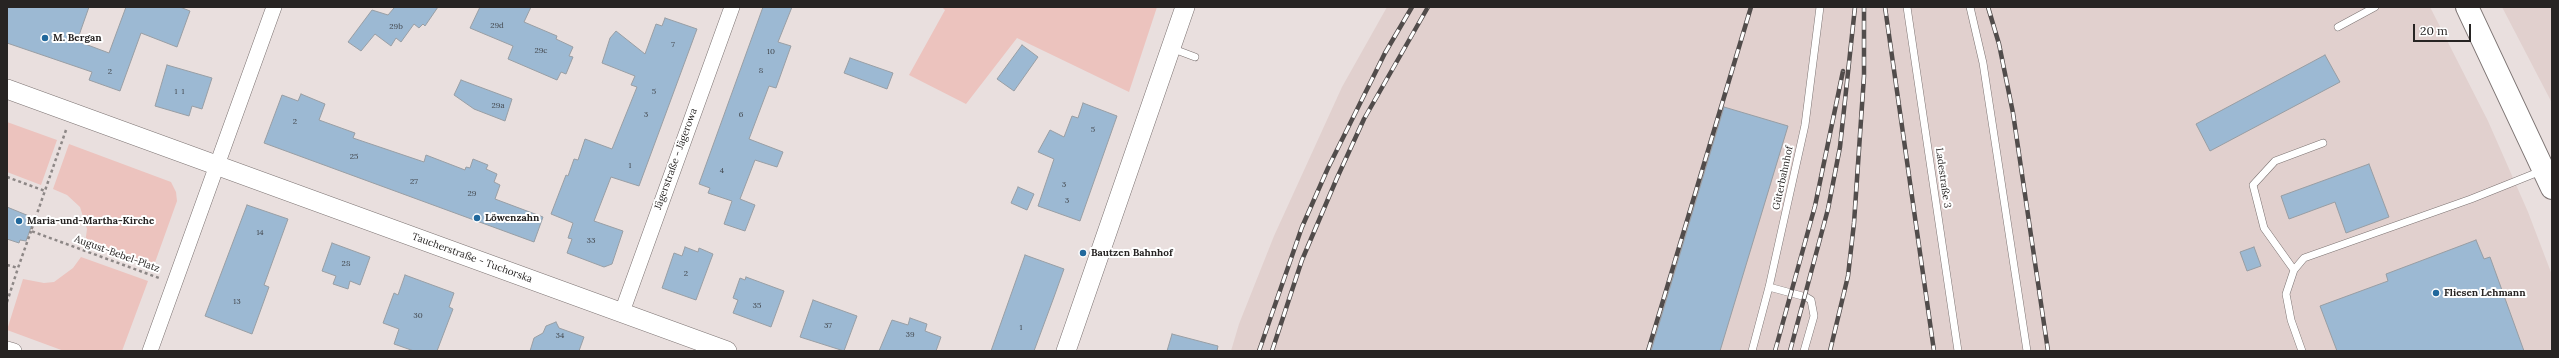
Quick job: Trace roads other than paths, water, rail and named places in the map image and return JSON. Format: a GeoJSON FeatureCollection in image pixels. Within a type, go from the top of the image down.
{"type":"FeatureCollection","features":[{"type":"Feature","properties":{"kind":"main road"},"geometry":{"type":"LineString","coordinates":[[2467,7],[2548,179]]}},
{"type":"Feature","properties":{"kind":"street"},"geometry":{"type":"LineString","coordinates":[[150,351],[274,7]]}},
{"type":"Feature","properties":{"kind":"street","name":"Jägerstraße - Jägerowa"},"geometry":{"type":"LineString","coordinates":[[622,312],[732,7]]}},
{"type":"Feature","properties":{"kind":"street"},"geometry":{"type":"LineString","coordinates":[[1066,351],[1184,7]]}},
{"type":"Feature","properties":{"kind":"street","name":"Taucherstraße - Tuchorska"},"geometry":{"type":"LineString","coordinates":[[7,89],[727,351]]}},
{"type":"Feature","properties":{"kind":"street"},"geometry":{"type":"LineString","coordinates":[[7,349],[14,351]]}},
{"type":"Feature","properties":{"kind":"lane","name":"Güterbahnhof"},"geometry":{"type":"LineString","coordinates":[[1752,351],[1769,287],[1804,125],[1820,7]]}},
{"type":"Feature","properties":{"kind":"lane","name":"Ladestraße 3"},"geometry":{"type":"LineString","coordinates":[[1907,7],[1958,351]]}},
{"type":"Feature","properties":{"kind":"lane"},"geometry":{"type":"LineString","coordinates":[[1970,7],[1983,62],[2027,351]]}},
{"type":"Feature","properties":{"kind":"lane"},"geometry":{"type":"LineString","coordinates":[[2338,27],[2375,7]]}},
{"type":"Feature","properties":{"kind":"lane"},"geometry":{"type":"LineString","coordinates":[[1171,48],[1195,58]]}},
{"type":"Feature","properties":{"kind":"lane"},"geometry":{"type":"LineString","coordinates":[[2294,270],[2264,228],[2254,185],[2275,161],[2323,143]]}},
{"type":"Feature","properties":{"kind":"lane"},"geometry":{"type":"LineString","coordinates":[[2302,351],[2291,320],[2286,294],[2294,270],[2304,258],[2471,199],[2548,179]]}},
{"type":"Feature","properties":{"kind":"lane"},"geometry":{"type":"LineString","coordinates":[[1769,287],[1806,297],[1811,300],[1814,316],[1804,351]]}},
{"type":"Feature","properties":{"kind":"railway"},"geometry":{"type":"LineString","coordinates":[[1259,351],[1302,227],[1328,168],[1385,53],[1412,7]]}},
{"type":"Feature","properties":{"kind":"railway"},"geometry":{"type":"LineString","coordinates":[[1272,351],[1302,260],[1337,178],[1364,119],[1428,7]]}},
{"type":"Feature","properties":{"kind":"railway"},"geometry":{"type":"LineString","coordinates":[[1648,351],[1751,7]]}},
{"type":"Feature","properties":{"kind":"railway"},"geometry":{"type":"LineString","coordinates":[[1790,351],[1828,209],[1840,147],[1855,7]]}},
{"type":"Feature","properties":{"kind":"railway"},"geometry":{"type":"LineString","coordinates":[[1830,351],[1848,276],[1854,223],[1864,76],[1864,7]]}},
{"type":"Feature","properties":{"kind":"railway"},"geometry":{"type":"LineString","coordinates":[[1885,7],[1934,351]]}},
{"type":"Feature","properties":{"kind":"railway"},"geometry":{"type":"LineString","coordinates":[[1988,7],[1999,44],[2013,113],[2048,351]]}},
{"type":"Feature","properties":{"kind":"railway"},"geometry":{"type":"LineString","coordinates":[[1775,351],[1815,206],[1843,71]]}},
{"type":"Feature","properties":{"kind":"place","name":"M. Bergan"},"geometry":{"type":"Point","coordinates":[45,38]}},
{"type":"Feature","properties":{"kind":"place","name":"Löwenzahn"},"geometry":{"type":"Point","coordinates":[477,218]}},
{"type":"Feature","properties":{"kind":"place","name":"Maria-und-Martha-Kirche"},"geometry":{"type":"Point","coordinates":[19,221]}},
{"type":"Feature","properties":{"kind":"place","name":"Bautzen Bahnhof"},"geometry":{"type":"Point","coordinates":[1083,253]}},
{"type":"Feature","properties":{"kind":"place","name":"Fliesen Lehmann"},"geometry":{"type":"Point","coordinates":[2436,293]}}]}
